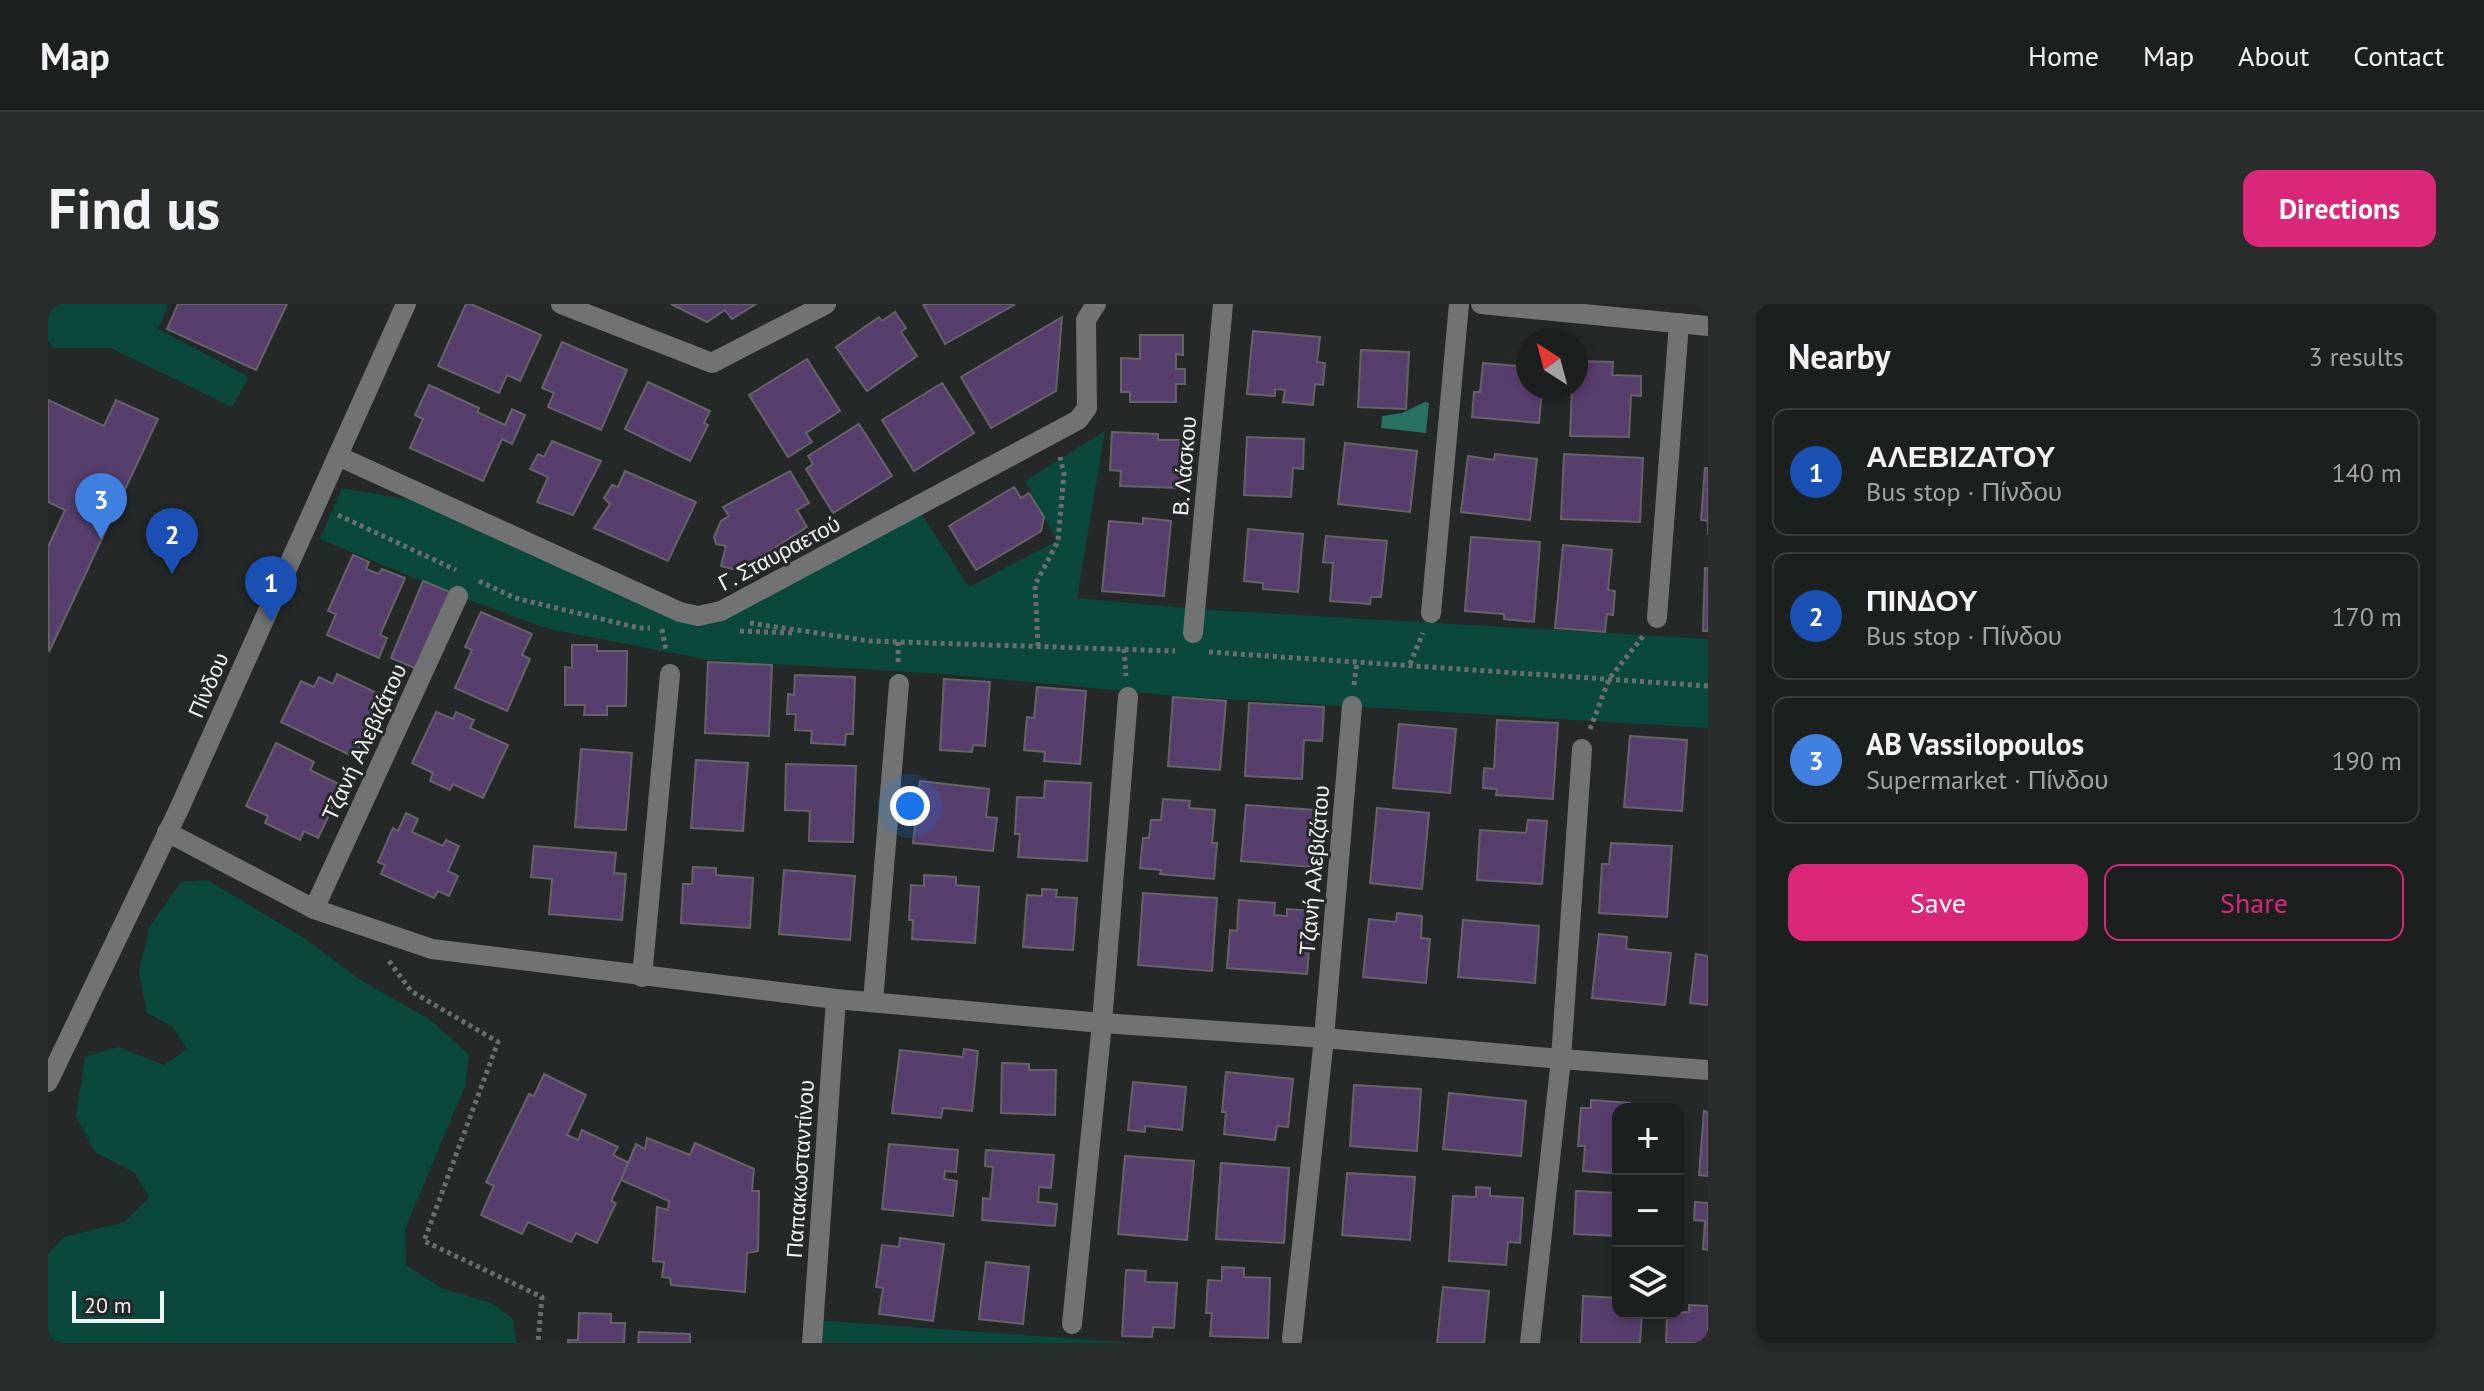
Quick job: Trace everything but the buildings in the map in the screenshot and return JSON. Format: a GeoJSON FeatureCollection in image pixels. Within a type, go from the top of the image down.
{"type":"FeatureCollection","features":[{"type":"Feature","properties":{"kind":"street","name":"Πίνδου"},"geometry":{"type":"LineString","coordinates":[[48,1082],[167,832],[406,304]]}},
{"type":"Feature","properties":{"kind":"street"},"geometry":{"type":"LineString","coordinates":[[561,304],[712,363],[826,304]]}},
{"type":"Feature","properties":{"kind":"street","name":"Γ. Σταυραετού"},"geometry":{"type":"LineString","coordinates":[[338,456],[680,612],[698,616],[721,611],[1078,420],[1087,408],[1086,320],[1096,304]]}},
{"type":"Feature","properties":{"kind":"street","name":"Β. Λάσκου"},"geometry":{"type":"LineString","coordinates":[[1193,633],[1223,304]]}},
{"type":"Feature","properties":{"kind":"street"},"geometry":{"type":"LineString","coordinates":[[1431,613],[1459,304]]}},
{"type":"Feature","properties":{"kind":"street"},"geometry":{"type":"LineString","coordinates":[[1481,304],[1581,308],[1708,326]]}},
{"type":"Feature","properties":{"kind":"street"},"geometry":{"type":"LineString","coordinates":[[1657,618],[1679,323]]}},
{"type":"Feature","properties":{"kind":"street","name":"Τζανή Αλεβιζάτου"},"geometry":{"type":"LineString","coordinates":[[314,909],[458,596]]}},
{"type":"Feature","properties":{"kind":"street"},"geometry":{"type":"LineString","coordinates":[[642,977],[670,674]]}},
{"type":"Feature","properties":{"kind":"street"},"geometry":{"type":"LineString","coordinates":[[873,1002],[899,684]]}},
{"type":"Feature","properties":{"kind":"street"},"geometry":{"type":"LineString","coordinates":[[1072,1324],[1102,1023],[1128,697]]}},
{"type":"Feature","properties":{"kind":"street","name":"Τζανή Αλεβιζάτου"},"geometry":{"type":"LineString","coordinates":[[1292,1339],[1324,1038],[1352,706]]}},
{"type":"Feature","properties":{"kind":"street"},"geometry":{"type":"LineString","coordinates":[[1530,1343],[1561,1059],[1582,749]]}},
{"type":"Feature","properties":{"kind":"street"},"geometry":{"type":"LineString","coordinates":[[167,832],[314,909],[432,949],[836,999],[1708,1070]]}},
{"type":"Feature","properties":{"kind":"street","name":"Παπακωσταντίνου"},"geometry":{"type":"LineString","coordinates":[[812,1343],[836,999]]}},
{"type":"Feature","properties":{"kind":"path"},"geometry":{"type":"LineString","coordinates":[[1038,646],[1035,585],[1058,541],[1064,473],[1054,433]]}},
{"type":"Feature","properties":{"kind":"path"},"geometry":{"type":"LineString","coordinates":[[316,505],[515,598],[639,628],[677,629]]}},
{"type":"Feature","properties":{"kind":"path"},"geometry":{"type":"LineString","coordinates":[[1410,665],[1431,613]]}},
{"type":"Feature","properties":{"kind":"path"},"geometry":{"type":"LineString","coordinates":[[1582,749],[1609,679],[1657,618]]}},
{"type":"Feature","properties":{"kind":"path"},"geometry":{"type":"LineString","coordinates":[[725,630],[819,633]]}},
{"type":"Feature","properties":{"kind":"path"},"geometry":{"type":"LineString","coordinates":[[362,925],[411,991],[498,1042],[424,1241],[542,1297],[538,1343]]}},
{"type":"Feature","properties":{"kind":"shaded area"},"geometry":{"type":"Polygon","coordinates":[[[48,304],[169,304],[158,329],[249,377],[232,407],[111,348],[52,348],[48,341],[48,304]]]}},
{"type":"Feature","properties":{"kind":"shaded area"},"geometry":{"type":"Polygon","coordinates":[[[1429,403],[1426,433],[1381,428],[1382,416],[1402,413],[1429,403]]]}},
{"type":"Feature","properties":{"kind":"shaded area"},"geometry":{"type":"Polygon","coordinates":[[[1105,431],[1077,598],[1195,609],[1708,639],[1708,728],[1178,696],[944,674],[709,660],[549,629],[458,596],[320,539],[342,488],[446,506],[680,612],[721,611],[916,506],[969,587],[1057,541],[1025,481],[1105,431]]]}},
{"type":"Feature","properties":{"kind":"shaded area"},"geometry":{"type":"Polygon","coordinates":[[[207,880],[304,938],[359,979],[432,1021],[469,1055],[465,1086],[405,1229],[406,1265],[441,1288],[491,1303],[512,1318],[517,1343],[48,1343],[48,1254],[64,1237],[125,1222],[149,1198],[135,1173],[95,1152],[76,1116],[85,1057],[118,1047],[164,1065],[187,1049],[172,1026],[147,1013],[139,971],[150,926],[181,882],[207,880]]]}},
{"type":"Feature","properties":{"kind":"shaded area"},"geometry":{"type":"Polygon","coordinates":[[[814,1320],[1134,1343],[812,1343],[814,1320]]]}},
{"type":"Feature","properties":{"kind":"place","name":"AB Vassilopoulos"},"geometry":{"type":"Point","coordinates":[101,539]}},
{"type":"Feature","properties":{"kind":"place","name":"ΠΙΝΔΟΥ"},"geometry":{"type":"Point","coordinates":[172,574]}},
{"type":"Feature","properties":{"kind":"place","name":"ΑΛΕΒΙΖΑΤΟΥ"},"geometry":{"type":"Point","coordinates":[271,622]}}]}
